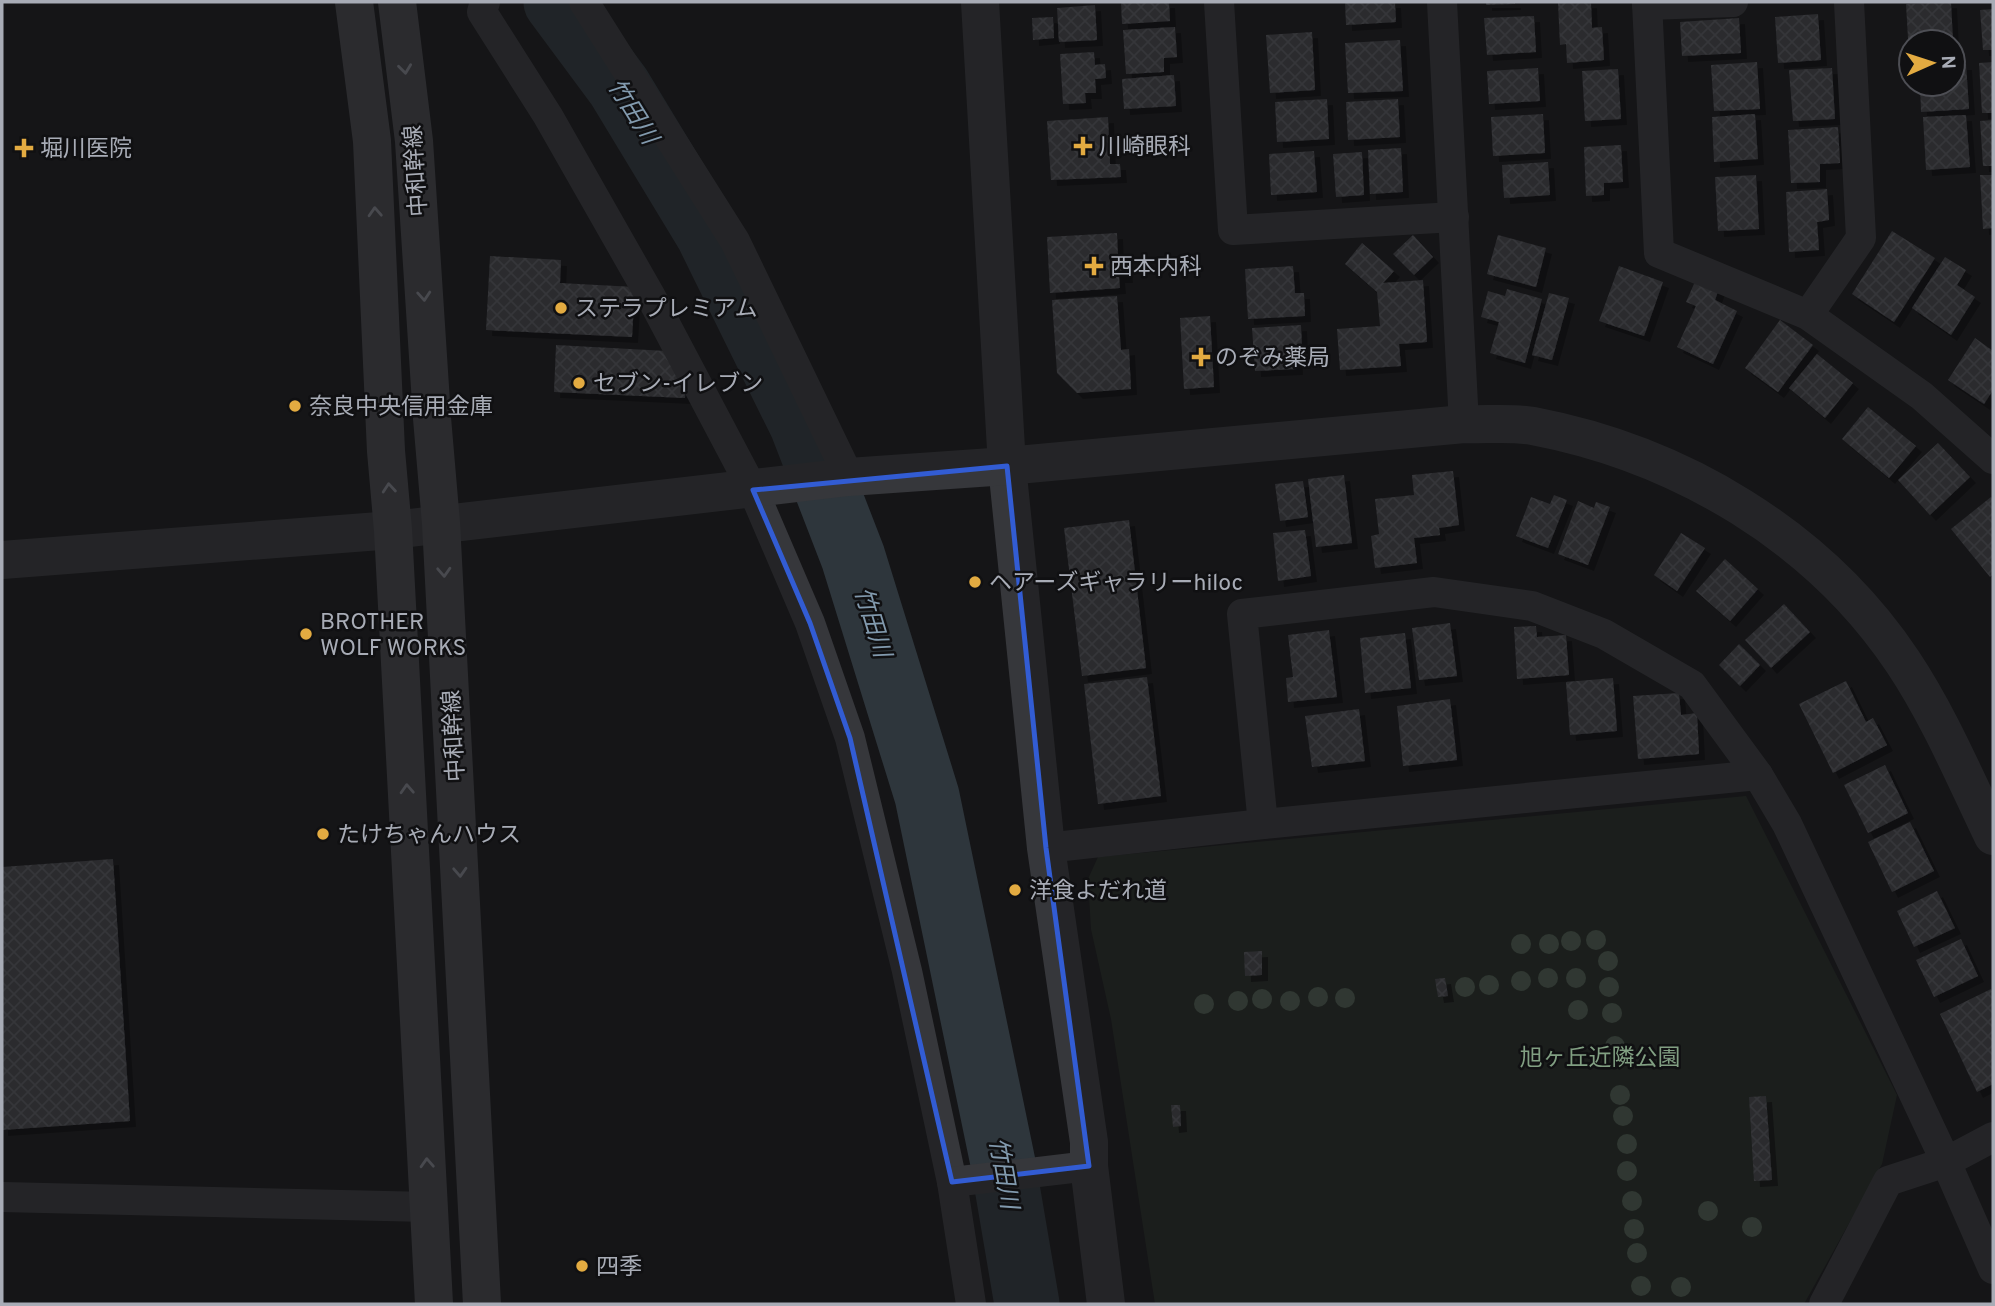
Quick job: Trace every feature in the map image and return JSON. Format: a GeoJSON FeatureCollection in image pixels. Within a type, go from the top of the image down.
{"type":"FeatureCollection","features":[{"type":"Feature","properties":{"kind":"main road","name":"中和幹線"},"geometry":{"type":"LineString","coordinates":[[354,2],[372,141],[386,451],[393,530],[434,1304]]}},
{"type":"Feature","properties":{"kind":"main road","name":"中和幹線"},"geometry":{"type":"LineString","coordinates":[[397,2],[414,141],[441,523],[482,1304]]}},
{"type":"Feature","properties":{"kind":"street"},"geometry":{"type":"LineString","coordinates":[[584,2],[735,241],[853,477]]}},
{"type":"Feature","properties":{"kind":"street"},"geometry":{"type":"LineString","coordinates":[[980,2],[1007,466],[1046,848],[1089,1142],[1089,1166],[1106,1304]]}},
{"type":"Feature","properties":{"kind":"street"},"geometry":{"type":"LineString","coordinates":[[1219,2],[1233,230],[1454,217]]}},
{"type":"Feature","properties":{"kind":"street"},"geometry":{"type":"LineString","coordinates":[[1442,2],[1464,424]]}},
{"type":"Feature","properties":{"kind":"street"},"geometry":{"type":"LineString","coordinates":[[1733,2],[1647,4],[1659,253],[1808,315],[1922,396],[1993,459]]}},
{"type":"Feature","properties":{"kind":"street"},"geometry":{"type":"LineString","coordinates":[[1808,315],[1861,238],[1849,2]]}},
{"type":"Feature","properties":{"kind":"street"},"geometry":{"type":"LineString","coordinates":[[483,7],[637,272],[753,490],[810,624],[850,738],[907,971],[952,1182],[971,1304]]}},
{"type":"Feature","properties":{"kind":"street"},"geometry":{"type":"LineString","coordinates":[[2,560],[393,530],[853,477],[1007,466],[1464,424],[1531,426],[1611,446],[1676,470],[1743,507],[1800,549],[1861,608],[1903,662],[1948,742],[1993,836]]}},
{"type":"Feature","properties":{"kind":"street"},"geometry":{"type":"LineString","coordinates":[[1263,824],[1242,614],[1434,592],[1532,606],[1604,634],[1692,685],[1758,775],[1787,824],[1946,1162],[1993,1269]]}},
{"type":"Feature","properties":{"kind":"street"},"geometry":{"type":"LineString","coordinates":[[1046,848],[1758,775]]}},
{"type":"Feature","properties":{"kind":"street"},"geometry":{"type":"LineString","coordinates":[[1824,1304],[1888,1181],[1946,1162],[1993,1138]]}},
{"type":"Feature","properties":{"kind":"street"},"geometry":{"type":"LineString","coordinates":[[952,1182],[1089,1166]]}},
{"type":"Feature","properties":{"kind":"street"},"geometry":{"type":"LineString","coordinates":[[2,1197],[429,1207]]}},
{"type":"Feature","properties":{"kind":"highlighted area"},"geometry":{"type":"Polygon","coordinates":[[[1007,466],[1046,848],[1089,1166],[952,1182],[850,738],[810,623],[753,490],[1007,466]]]}},
{"type":"Feature","properties":{"kind":"green space","name":"旭ヶ丘近隣公園"},"geometry":{"type":"Polygon","coordinates":[[[1746,796],[1897,1095],[1882,1164],[1804,1304],[1155,1304],[1111,1019],[1091,929],[1088,879],[1098,857],[1746,796]]]}},
{"type":"Feature","properties":{"kind":"building"},"geometry":{"type":"Polygon","coordinates":[[[1121,2],[1169,2],[1170,21],[1122,24],[1121,2]]]}},
{"type":"Feature","properties":{"kind":"building"},"geometry":{"type":"Polygon","coordinates":[[[1345,2],[1395,2],[1396,22],[1346,25],[1345,2]]]}},
{"type":"Feature","properties":{"kind":"building"},"geometry":{"type":"Polygon","coordinates":[[[1486,2],[1515,2],[1515,4],[1486,5],[1486,2]]]}},
{"type":"Feature","properties":{"kind":"building"},"geometry":{"type":"Polygon","coordinates":[[[1591,2],[1592,28],[1602,27],[1604,60],[1567,63],[1566,44],[1560,45],[1558,3],[1591,2]]]}},
{"type":"Feature","properties":{"kind":"building"},"geometry":{"type":"Polygon","coordinates":[[[1951,2],[1952,28],[1907,28],[1906,4],[1951,2]]]}},
{"type":"Feature","properties":{"kind":"building"},"geometry":{"type":"Polygon","coordinates":[[[1095,5],[1097,40],[1059,42],[1057,8],[1095,5]]]}},
{"type":"Feature","properties":{"kind":"building"},"geometry":{"type":"Polygon","coordinates":[[[1993,9],[1993,50],[1983,50],[1980,10],[1993,9]]]}},
{"type":"Feature","properties":{"kind":"building"},"geometry":{"type":"Polygon","coordinates":[[[1818,14],[1821,60],[1778,63],[1775,17],[1818,14]]]}},
{"type":"Feature","properties":{"kind":"building"},"geometry":{"type":"Polygon","coordinates":[[[1534,16],[1536,52],[1487,55],[1484,18],[1534,16]]]}},
{"type":"Feature","properties":{"kind":"building"},"geometry":{"type":"Polygon","coordinates":[[[1053,17],[1054,38],[1033,40],[1032,18],[1053,17]]]}},
{"type":"Feature","properties":{"kind":"building"},"geometry":{"type":"Polygon","coordinates":[[[1739,18],[1741,53],[1682,56],[1680,22],[1739,18]]]}},
{"type":"Feature","properties":{"kind":"building"},"geometry":{"type":"Polygon","coordinates":[[[1175,27],[1177,57],[1164,58],[1164,72],[1126,74],[1123,30],[1175,27]]]}},
{"type":"Feature","properties":{"kind":"building"},"geometry":{"type":"Polygon","coordinates":[[[1312,32],[1315,90],[1270,93],[1266,35],[1312,32]]]}},
{"type":"Feature","properties":{"kind":"building"},"geometry":{"type":"Polygon","coordinates":[[[1400,40],[1403,91],[1348,93],[1345,43],[1400,40]]]}},
{"type":"Feature","properties":{"kind":"building"},"geometry":{"type":"Polygon","coordinates":[[[1094,52],[1095,65],[1105,64],[1106,78],[1095,79],[1096,93],[1085,93],[1086,103],[1063,104],[1060,54],[1094,52]]]}},
{"type":"Feature","properties":{"kind":"building"},"geometry":{"type":"Polygon","coordinates":[[[1757,62],[1760,109],[1714,111],[1711,65],[1757,62]]]}},
{"type":"Feature","properties":{"kind":"building"},"geometry":{"type":"Polygon","coordinates":[[[1993,62],[1993,113],[1982,113],[1979,63],[1993,62]]]}},
{"type":"Feature","properties":{"kind":"building"},"geometry":{"type":"Polygon","coordinates":[[[1538,68],[1540,101],[1489,104],[1487,71],[1538,68]]]}},
{"type":"Feature","properties":{"kind":"building"},"geometry":{"type":"Polygon","coordinates":[[[1832,68],[1835,119],[1793,121],[1789,70],[1832,68]]]}},
{"type":"Feature","properties":{"kind":"building"},"geometry":{"type":"Polygon","coordinates":[[[1618,69],[1621,119],[1585,121],[1582,71],[1618,69]]]}},
{"type":"Feature","properties":{"kind":"building"},"geometry":{"type":"Polygon","coordinates":[[[1174,75],[1176,106],[1124,109],[1122,79],[1174,75]]]}},
{"type":"Feature","properties":{"kind":"building"},"geometry":{"type":"Polygon","coordinates":[[[1967,79],[1969,109],[1921,112],[1920,98],[1967,98],[1967,79]]]}},
{"type":"Feature","properties":{"kind":"building"},"geometry":{"type":"Polygon","coordinates":[[[1327,99],[1329,139],[1277,142],[1275,102],[1327,99]]]}},
{"type":"Feature","properties":{"kind":"building"},"geometry":{"type":"Polygon","coordinates":[[[1398,99],[1400,137],[1348,140],[1346,102],[1398,99]]]}},
{"type":"Feature","properties":{"kind":"building"},"geometry":{"type":"Polygon","coordinates":[[[1543,114],[1545,153],[1493,156],[1491,117],[1543,114]]]}},
{"type":"Feature","properties":{"kind":"building"},"geometry":{"type":"Polygon","coordinates":[[[1755,114],[1758,159],[1714,162],[1712,117],[1755,114]]]}},
{"type":"Feature","properties":{"kind":"building"},"geometry":{"type":"Polygon","coordinates":[[[1966,115],[1970,167],[1926,170],[1923,117],[1966,115]]]}},
{"type":"Feature","properties":{"kind":"building"},"geometry":{"type":"Polygon","coordinates":[[[1108,117],[1110,164],[1120,164],[1121,177],[1051,180],[1047,121],[1108,117]]]}},
{"type":"Feature","properties":{"kind":"building"},"geometry":{"type":"Polygon","coordinates":[[[1993,120],[1993,166],[1983,166],[1980,121],[1993,120]]]}},
{"type":"Feature","properties":{"kind":"building"},"geometry":{"type":"Polygon","coordinates":[[[1838,127],[1840,163],[1820,164],[1820,182],[1791,183],[1788,130],[1838,127]]]}},
{"type":"Feature","properties":{"kind":"building"},"geometry":{"type":"Polygon","coordinates":[[[1621,145],[1623,182],[1604,183],[1604,195],[1586,196],[1584,147],[1621,145]]]}},
{"type":"Feature","properties":{"kind":"building"},"geometry":{"type":"Polygon","coordinates":[[[1401,148],[1403,192],[1370,194],[1368,150],[1401,148]]]}},
{"type":"Feature","properties":{"kind":"building"},"geometry":{"type":"Polygon","coordinates":[[[1314,151],[1317,192],[1271,195],[1269,154],[1314,151]]]}},
{"type":"Feature","properties":{"kind":"building"},"geometry":{"type":"Polygon","coordinates":[[[1362,152],[1364,195],[1336,197],[1333,154],[1362,152]]]}},
{"type":"Feature","properties":{"kind":"building"},"geometry":{"type":"Polygon","coordinates":[[[1548,162],[1550,195],[1504,198],[1502,165],[1548,162]]]}},
{"type":"Feature","properties":{"kind":"building"},"geometry":{"type":"Polygon","coordinates":[[[1756,175],[1759,229],[1718,231],[1715,177],[1756,175]]]}},
{"type":"Feature","properties":{"kind":"building"},"geometry":{"type":"Polygon","coordinates":[[[1980,175],[1993,175],[1993,228],[1983,229],[1980,175]]]}},
{"type":"Feature","properties":{"kind":"building"},"geometry":{"type":"Polygon","coordinates":[[[1827,189],[1829,220],[1817,222],[1819,250],[1789,252],[1786,192],[1827,189]]]}},
{"type":"Feature","properties":{"kind":"building"},"geometry":{"type":"Polygon","coordinates":[[[1892,231],[1935,258],[1894,322],[1852,294],[1892,231]]]}},
{"type":"Feature","properties":{"kind":"building"},"geometry":{"type":"Polygon","coordinates":[[[1117,233],[1118,258],[1125,257],[1127,277],[1119,277],[1120,288],[1050,293],[1047,237],[1117,233]]]}},
{"type":"Feature","properties":{"kind":"building"},"geometry":{"type":"Polygon","coordinates":[[[1413,235],[1433,257],[1414,275],[1393,254],[1413,235]]]}},
{"type":"Feature","properties":{"kind":"building"},"geometry":{"type":"Polygon","coordinates":[[[1498,235],[1546,248],[1536,287],[1487,274],[1498,235]]]}},
{"type":"Feature","properties":{"kind":"building"},"geometry":{"type":"Polygon","coordinates":[[[1362,243],[1394,271],[1383,283],[1423,280],[1427,342],[1399,344],[1401,366],[1340,370],[1337,329],[1380,326],[1377,292],[1345,264],[1362,243]]]}},
{"type":"Feature","properties":{"kind":"building","name":"ステラプレミアム"},"geometry":{"type":"Polygon","coordinates":[[[490,256],[561,260],[560,283],[635,287],[632,337],[486,330],[490,256]]]}},
{"type":"Feature","properties":{"kind":"building"},"geometry":{"type":"Polygon","coordinates":[[[1945,257],[1966,270],[1957,285],[1975,297],[1951,335],[1912,308],[1945,257]]]}},
{"type":"Feature","properties":{"kind":"building"},"geometry":{"type":"Polygon","coordinates":[[[1293,266],[1295,293],[1304,293],[1305,316],[1248,319],[1245,269],[1293,266]]]}},
{"type":"Feature","properties":{"kind":"building"},"geometry":{"type":"Polygon","coordinates":[[[1619,266],[1663,282],[1644,336],[1599,321],[1619,266]]]}},
{"type":"Feature","properties":{"kind":"building"},"geometry":{"type":"Polygon","coordinates":[[[1697,277],[1720,286],[1715,300],[1737,311],[1713,364],[1677,347],[1696,306],[1686,302],[1697,277]]]}},
{"type":"Feature","properties":{"kind":"building"},"geometry":{"type":"Polygon","coordinates":[[[1507,289],[1542,299],[1525,363],[1490,353],[1499,322],[1481,317],[1488,291],[1505,296],[1507,289]]]}},
{"type":"Feature","properties":{"kind":"building"},"geometry":{"type":"Polygon","coordinates":[[[1549,293],[1569,298],[1552,360],[1532,355],[1549,293]]]}},
{"type":"Feature","properties":{"kind":"building"},"geometry":{"type":"Polygon","coordinates":[[[1117,296],[1121,350],[1129,349],[1131,389],[1077,393],[1057,373],[1052,300],[1117,296]]]}},
{"type":"Feature","properties":{"kind":"building"},"geometry":{"type":"Polygon","coordinates":[[[1210,316],[1214,387],[1184,389],[1180,318],[1210,316]]]}},
{"type":"Feature","properties":{"kind":"building"},"geometry":{"type":"Polygon","coordinates":[[[1780,320],[1813,345],[1778,392],[1745,368],[1780,320]]]}},
{"type":"Feature","properties":{"kind":"building"},"geometry":{"type":"Polygon","coordinates":[[[1301,325],[1302,348],[1296,348],[1297,369],[1255,371],[1252,328],[1301,325]]]}},
{"type":"Feature","properties":{"kind":"building"},"geometry":{"type":"Polygon","coordinates":[[[1975,338],[1993,351],[1993,390],[1984,404],[1948,380],[1975,338]]]}},
{"type":"Feature","properties":{"kind":"building"},"geometry":{"type":"Polygon","coordinates":[[[556,345],[667,351],[686,382],[685,398],[554,392],[556,345]]]}},
{"type":"Feature","properties":{"kind":"building"},"geometry":{"type":"Polygon","coordinates":[[[1817,354],[1853,383],[1825,418],[1789,388],[1817,354]]]}},
{"type":"Feature","properties":{"kind":"building"},"geometry":{"type":"Polygon","coordinates":[[[1868,407],[1916,446],[1889,478],[1842,439],[1868,407]]]}},
{"type":"Feature","properties":{"kind":"building"},"geometry":{"type":"Polygon","coordinates":[[[1938,443],[1970,477],[1930,515],[1898,480],[1938,443]]]}},
{"type":"Feature","properties":{"kind":"building"},"geometry":{"type":"Polygon","coordinates":[[[1453,471],[1459,525],[1439,528],[1440,535],[1414,538],[1417,563],[1375,568],[1371,536],[1379,534],[1375,499],[1414,495],[1412,475],[1453,471]]]}},
{"type":"Feature","properties":{"kind":"building"},"geometry":{"type":"Polygon","coordinates":[[[1344,475],[1352,543],[1316,547],[1308,479],[1344,475]]]}},
{"type":"Feature","properties":{"kind":"building"},"geometry":{"type":"Polygon","coordinates":[[[1303,481],[1308,517],[1280,521],[1275,484],[1303,481]]]}},
{"type":"Feature","properties":{"kind":"building"},"geometry":{"type":"Polygon","coordinates":[[[1554,495],[1567,500],[1548,548],[1516,536],[1531,497],[1550,504],[1554,495]]]}},
{"type":"Feature","properties":{"kind":"building"},"geometry":{"type":"Polygon","coordinates":[[[1991,497],[1993,574],[1990,577],[1951,529],[1991,497]]]}},
{"type":"Feature","properties":{"kind":"building"},"geometry":{"type":"Polygon","coordinates":[[[1578,501],[1594,508],[1596,502],[1610,507],[1588,565],[1558,554],[1578,501]]]}},
{"type":"Feature","properties":{"kind":"building"},"geometry":{"type":"Polygon","coordinates":[[[1129,520],[1146,668],[1082,676],[1064,528],[1129,520]]]}},
{"type":"Feature","properties":{"kind":"building"},"geometry":{"type":"Polygon","coordinates":[[[1305,530],[1311,576],[1278,581],[1273,533],[1305,530]]]}},
{"type":"Feature","properties":{"kind":"building"},"geometry":{"type":"Polygon","coordinates":[[[1681,533],[1705,548],[1677,591],[1654,575],[1681,533]]]}},
{"type":"Feature","properties":{"kind":"building"},"geometry":{"type":"Polygon","coordinates":[[[1725,559],[1758,589],[1730,621],[1696,591],[1725,559]]]}},
{"type":"Feature","properties":{"kind":"building"},"geometry":{"type":"Polygon","coordinates":[[[1784,604],[1810,632],[1771,668],[1745,640],[1784,604]]]}},
{"type":"Feature","properties":{"kind":"building"},"geometry":{"type":"Polygon","coordinates":[[[1450,623],[1457,676],[1419,680],[1412,628],[1450,623]]]}},
{"type":"Feature","properties":{"kind":"building"},"geometry":{"type":"Polygon","coordinates":[[[1536,626],[1537,637],[1566,635],[1569,675],[1517,679],[1514,627],[1536,626]]]}},
{"type":"Feature","properties":{"kind":"building"},"geometry":{"type":"Polygon","coordinates":[[[1329,630],[1337,697],[1288,702],[1286,678],[1293,677],[1288,635],[1329,630]]]}},
{"type":"Feature","properties":{"kind":"building"},"geometry":{"type":"Polygon","coordinates":[[[1405,633],[1411,688],[1365,693],[1360,638],[1405,633]]]}},
{"type":"Feature","properties":{"kind":"building"},"geometry":{"type":"Polygon","coordinates":[[[1739,644],[1760,665],[1740,686],[1719,665],[1739,644]]]}},
{"type":"Feature","properties":{"kind":"building"},"geometry":{"type":"Polygon","coordinates":[[[1147,677],[1161,796],[1098,804],[1084,684],[1147,677]]]}},
{"type":"Feature","properties":{"kind":"building"},"geometry":{"type":"Polygon","coordinates":[[[1613,678],[1617,731],[1570,735],[1566,682],[1613,678]]]}},
{"type":"Feature","properties":{"kind":"building"},"geometry":{"type":"Polygon","coordinates":[[[1846,681],[1866,722],[1873,718],[1887,745],[1833,773],[1799,704],[1846,681]]]}},
{"type":"Feature","properties":{"kind":"building"},"geometry":{"type":"Polygon","coordinates":[[[1679,693],[1681,715],[1697,713],[1699,754],[1638,759],[1633,696],[1679,693]]]}},
{"type":"Feature","properties":{"kind":"building"},"geometry":{"type":"Polygon","coordinates":[[[1450,699],[1457,760],[1403,766],[1397,706],[1450,699]]]}},
{"type":"Feature","properties":{"kind":"building"},"geometry":{"type":"Polygon","coordinates":[[[1359,709],[1365,761],[1312,767],[1305,716],[1359,709]]]}},
{"type":"Feature","properties":{"kind":"building"},"geometry":{"type":"Polygon","coordinates":[[[1885,765],[1908,813],[1868,833],[1844,785],[1885,765]]]}},
{"type":"Feature","properties":{"kind":"building"},"geometry":{"type":"Polygon","coordinates":[[[1910,822],[1934,871],[1892,892],[1868,842],[1910,822]]]}},
{"type":"Feature","properties":{"kind":"building"},"geometry":{"type":"Polygon","coordinates":[[[113,859],[130,1121],[2,1130],[2,867],[113,859]]]}},
{"type":"Feature","properties":{"kind":"building"},"geometry":{"type":"Polygon","coordinates":[[[1937,891],[1955,928],[1914,947],[1897,911],[1937,891]]]}},
{"type":"Feature","properties":{"kind":"building"},"geometry":{"type":"Polygon","coordinates":[[[1961,939],[1978,976],[1934,997],[1916,960],[1961,939]]]}},
{"type":"Feature","properties":{"kind":"building"},"geometry":{"type":"Polygon","coordinates":[[[1262,951],[1262,975],[1245,976],[1244,952],[1262,951]]]}},
{"type":"Feature","properties":{"kind":"building"},"geometry":{"type":"Polygon","coordinates":[[[1445,978],[1448,996],[1438,997],[1435,979],[1445,978]]]}},
{"type":"Feature","properties":{"kind":"building"},"geometry":{"type":"Polygon","coordinates":[[[1991,989],[1993,1084],[1977,1092],[1940,1014],[1991,989]]]}},
{"type":"Feature","properties":{"kind":"building"},"geometry":{"type":"Polygon","coordinates":[[[1766,1096],[1772,1180],[1754,1181],[1749,1097],[1766,1096]]]}},
{"type":"Feature","properties":{"kind":"building"},"geometry":{"type":"Polygon","coordinates":[[[1171,1105],[1180,1105],[1181,1126],[1173,1127],[1171,1105]]]}},
{"type":"Feature","properties":{"kind":"waterway","name":"竹田川"},"geometry":{"type":"LineString","coordinates":[[556,2],[619,87],[708,234],[802,425],[853,557],[927,796],[1003,1163],[1027,1304]]}},
{"type":"Feature","properties":{"kind":"place","name":"川崎眼科"},"geometry":{"type":"Point","coordinates":[1083,146]}},
{"type":"Feature","properties":{"kind":"place","name":"堀川医院"},"geometry":{"type":"Point","coordinates":[24,148]}},
{"type":"Feature","properties":{"kind":"place","name":"西本内科"},"geometry":{"type":"Point","coordinates":[1094,266]}},
{"type":"Feature","properties":{"kind":"place","name":"ステラプレミアム"},"geometry":{"type":"Point","coordinates":[561,308]}},
{"type":"Feature","properties":{"kind":"place","name":"のぞみ薬局"},"geometry":{"type":"Point","coordinates":[1201,357]}},
{"type":"Feature","properties":{"kind":"place","name":"セブン-イレブン"},"geometry":{"type":"Point","coordinates":[579,383]}},
{"type":"Feature","properties":{"kind":"place","name":"奈良中央信用金庫"},"geometry":{"type":"Point","coordinates":[295,406]}},
{"type":"Feature","properties":{"kind":"place","name":"ヘアーズギャラリーhiloc"},"geometry":{"type":"Point","coordinates":[975,582]}},
{"type":"Feature","properties":{"kind":"place","name":"BROTHER WOLF WORKS"},"geometry":{"type":"Point","coordinates":[306,634]}},
{"type":"Feature","properties":{"kind":"place","name":"たけちゃんハウス"},"geometry":{"type":"Point","coordinates":[323,834]}},
{"type":"Feature","properties":{"kind":"place","name":"洋食よだれ道"},"geometry":{"type":"Point","coordinates":[1015,890]}},
{"type":"Feature","properties":{"kind":"place","name":"四季"},"geometry":{"type":"Point","coordinates":[582,1266]}}]}
